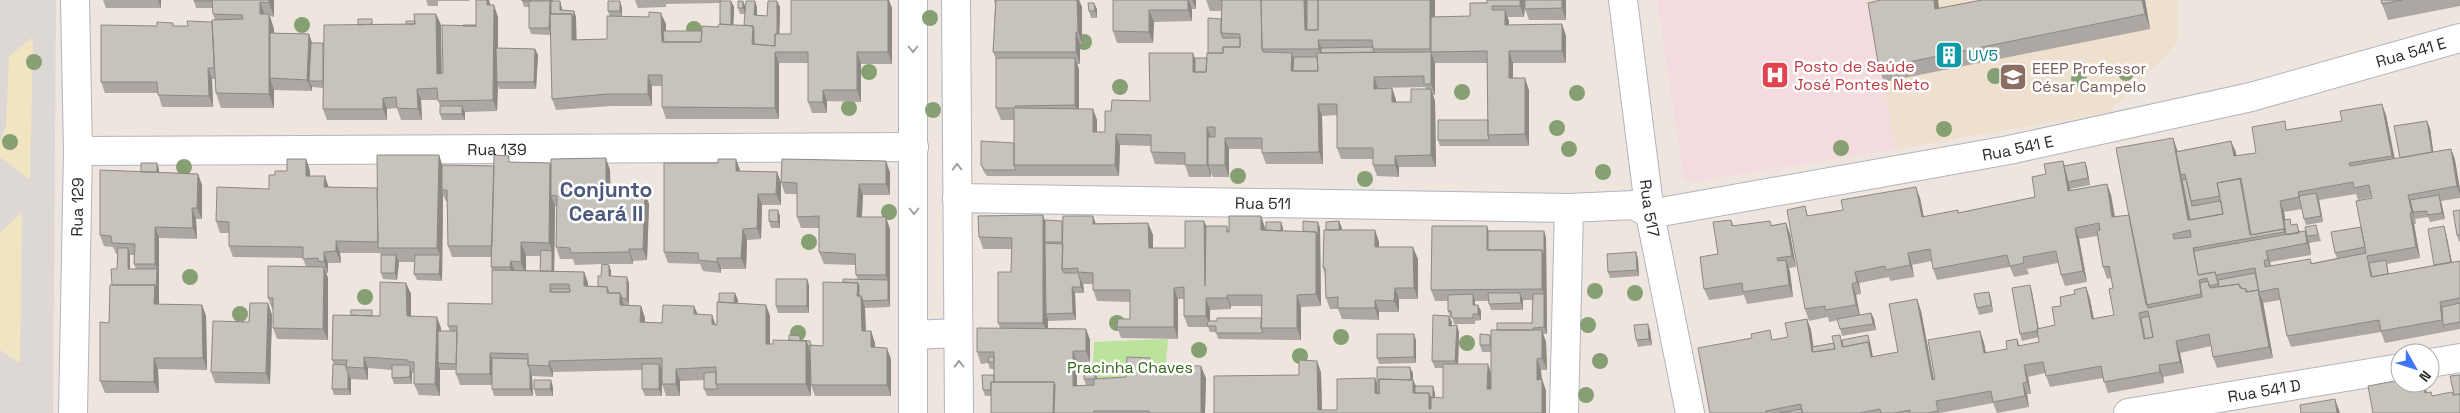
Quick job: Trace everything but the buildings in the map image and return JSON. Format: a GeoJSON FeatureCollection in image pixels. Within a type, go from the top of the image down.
{"type":"FeatureCollection","features":[{"type":"Feature","properties":{"kind":"street","name":"Rua 129"},"geometry":{"type":"LineString","coordinates":[[73,413],[78,151],[75,0]]}},
{"type":"Feature","properties":{"kind":"street"},"geometry":{"type":"LineString","coordinates":[[913,0],[913,413]]}},
{"type":"Feature","properties":{"kind":"street"},"geometry":{"type":"LineString","coordinates":[[956,0],[959,413]]}},
{"type":"Feature","properties":{"kind":"street","name":"Rua 517"},"geometry":{"type":"LineString","coordinates":[[1624,0],[1650,214],[1675,327],[1690,413]]}},
{"type":"Feature","properties":{"kind":"street","name":"Rua 541 E"},"geometry":{"type":"LineString","coordinates":[[1650,214],[2019,148],[2251,97],[2460,38]]}},
{"type":"Feature","properties":{"kind":"street","name":"Rua 139"},"geometry":{"type":"LineString","coordinates":[[78,151],[914,147]]}},
{"type":"Feature","properties":{"kind":"street","name":"Rua 511"},"geometry":{"type":"LineString","coordinates":[[957,198],[1569,208]]}},
{"type":"Feature","properties":{"kind":"street"},"geometry":{"type":"LineString","coordinates":[[1564,413],[1569,208],[1634,205],[1650,214]]}},
{"type":"Feature","properties":{"kind":"street"},"geometry":{"type":"LineString","coordinates":[[914,335],[958,334]]}},
{"type":"Feature","properties":{"kind":"street"},"geometry":{"type":"LineString","coordinates":[[2440,361],[2460,358]]}},
{"type":"Feature","properties":{"kind":"street","name":"Rua 541 D"},"geometry":{"type":"LineString","coordinates":[[2128,413],[2390,370]]}},
{"type":"Feature","properties":{"kind":"shaded area"},"geometry":{"type":"Polygon","coordinates":[[[0,0],[56,0],[53,413],[0,413],[0,350],[20,363],[22,212],[0,233],[0,157],[30,180],[33,37],[9,56],[6,127],[0,141],[0,0]]]}},
{"type":"Feature","properties":{"kind":"shaded area","name":"Posto de Saúde José Pontes Neto"},"geometry":{"type":"Polygon","coordinates":[[[1657,0],[1867,0],[1896,149],[1690,182],[1684,177],[1657,0]]]}},
{"type":"Feature","properties":{"kind":"shaded area","name":"EEEP Professor César Campelo"},"geometry":{"type":"Polygon","coordinates":[[[1867,0],[2177,0],[2177,43],[2109,112],[1896,149],[1867,0]]]}},
{"type":"Feature","properties":{"kind":"green space","name":"Pracinha Chaves"},"geometry":{"type":"Polygon","coordinates":[[[1168,339],[1163,395],[1092,392],[1094,342],[1168,339]]]}},
{"type":"Feature","properties":{"kind":"sand"},"geometry":{"type":"Polygon","coordinates":[[[33,36],[30,181],[0,157],[0,141],[6,127],[9,56],[33,36]]]}},
{"type":"Feature","properties":{"kind":"sand"},"geometry":{"type":"Polygon","coordinates":[[[22,211],[20,364],[0,350],[0,233],[22,211]]]}},
{"type":"Feature","properties":{"kind":"place","name":"UV5"},"geometry":{"type":"Point","coordinates":[1949,55]}},
{"type":"Feature","properties":{"kind":"place","name":"Posto de Saúde José Pontes Neto"},"geometry":{"type":"Point","coordinates":[1775,75]}},
{"type":"Feature","properties":{"kind":"place","name":"EEEP Professor César Campelo"},"geometry":{"type":"Point","coordinates":[2013,77]}},
{"type":"Feature","properties":{"kind":"district","name":"Conjunto Ceará II"},"geometry":{"type":"Point","coordinates":[606,201]}}]}
